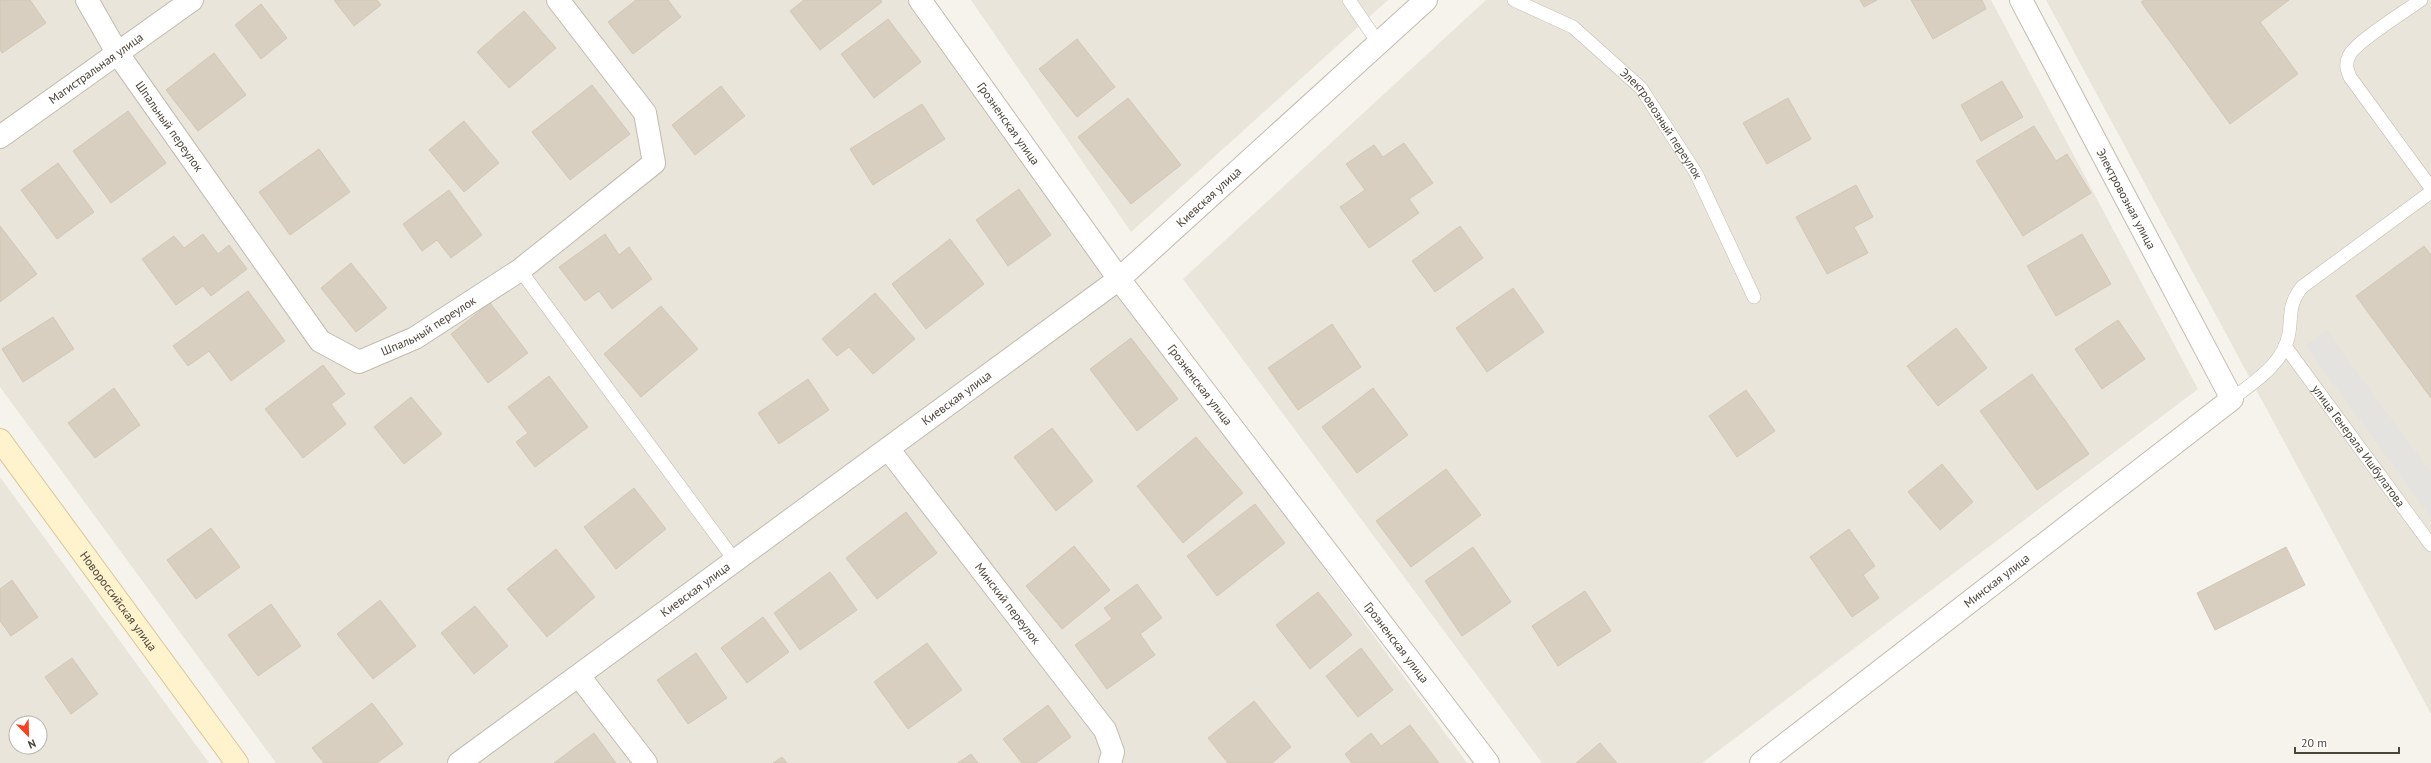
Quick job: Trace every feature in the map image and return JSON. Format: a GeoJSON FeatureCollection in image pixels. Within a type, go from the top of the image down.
{"type":"FeatureCollection","features":[{"type":"Feature","properties":{"kind":"main road","name":"Новороссийская улица"},"geometry":{"type":"LineString","coordinates":[[0,440],[236,763]]}},
{"type":"Feature","properties":{"kind":"street"},"geometry":{"type":"LineString","coordinates":[[87,0],[118,54]]}},
{"type":"Feature","properties":{"kind":"street","name":"Магистральная улица"},"geometry":{"type":"LineString","coordinates":[[0,137],[192,0]]}},
{"type":"Feature","properties":{"kind":"street","name":"Шпальный переулок"},"geometry":{"type":"LineString","coordinates":[[118,54],[320,341],[359,362],[415,338],[520,270],[654,163],[645,113],[558,0]]}},
{"type":"Feature","properties":{"kind":"street","name":"Грозненская улица"},"geometry":{"type":"LineString","coordinates":[[920,0],[1119,279],[1488,763]]}},
{"type":"Feature","properties":{"kind":"street","name":"Киевская улица"},"geometry":{"type":"LineString","coordinates":[[459,763],[889,450],[1119,279],[1426,0]]}},
{"type":"Feature","properties":{"kind":"street","name":"Электровозная улица"},"geometry":{"type":"LineString","coordinates":[[2021,0],[2232,399]]}},
{"type":"Feature","properties":{"kind":"street","name":"Минская улица"},"geometry":{"type":"LineString","coordinates":[[1762,763],[2232,399]]}},
{"type":"Feature","properties":{"kind":"street","name":"Минский переулок"},"geometry":{"type":"LineString","coordinates":[[889,450],[1105,730],[1113,752],[1110,763]]}},
{"type":"Feature","properties":{"kind":"street"},"geometry":{"type":"LineString","coordinates":[[579,676],[646,763]]}},
{"type":"Feature","properties":{"kind":"lane"},"geometry":{"type":"LineString","coordinates":[[1349,0],[1379,44]]}},
{"type":"Feature","properties":{"kind":"lane","name":"Электровозный переулок"},"geometry":{"type":"LineString","coordinates":[[1514,0],[1573,27],[1641,88],[1696,173],[1754,297]]}},
{"type":"Feature","properties":{"kind":"lane"},"geometry":{"type":"LineString","coordinates":[[2421,0],[2353,49],[2347,62],[2347,69],[2350,77],[2431,188]]}},
{"type":"Feature","properties":{"kind":"lane"},"geometry":{"type":"LineString","coordinates":[[2232,399],[2266,372],[2285,346],[2289,333],[2292,303],[2302,287],[2431,192]]}},
{"type":"Feature","properties":{"kind":"lane"},"geometry":{"type":"LineString","coordinates":[[520,270],[736,562]]}},
{"type":"Feature","properties":{"kind":"lane","name":"улица Генерала Ишбулатова"},"geometry":{"type":"LineString","coordinates":[[2285,346],[2431,545]]}},
{"type":"Feature","properties":{"kind":"shaded area"},"geometry":{"type":"Polygon","coordinates":[[[0,0],[907,0],[1467,763],[276,763],[0,387],[0,0]]]}},
{"type":"Feature","properties":{"kind":"shaded area"},"geometry":{"type":"Polygon","coordinates":[[[971,0],[1388,0],[1131,232],[971,0]]]}},
{"type":"Feature","properties":{"kind":"shaded area"},"geometry":{"type":"Polygon","coordinates":[[[1486,0],[1991,0],[2198,389],[1702,763],[1542,763],[1183,279],[1486,0]]]}},
{"type":"Feature","properties":{"kind":"shaded area"},"geometry":{"type":"Polygon","coordinates":[[[2046,0],[2431,0],[2431,714],[2046,0]]]}},
{"type":"Feature","properties":{"kind":"shaded area"},"geometry":{"type":"Polygon","coordinates":[[[2326,330],[2431,473],[2431,517],[2306,346],[2326,330]]]}},
{"type":"Feature","properties":{"kind":"shaded area"},"geometry":{"type":"Polygon","coordinates":[[[0,477],[209,763],[0,763],[0,477]]]}},
{"type":"Feature","properties":{"kind":"building"},"geometry":{"type":"Polygon","coordinates":[[[0,0],[30,0],[46,23],[2,53],[0,50],[0,0]]]}},
{"type":"Feature","properties":{"kind":"building"},"geometry":{"type":"Polygon","coordinates":[[[334,0],[377,0],[381,5],[354,26],[334,0]]]}},
{"type":"Feature","properties":{"kind":"building"},"geometry":{"type":"Polygon","coordinates":[[[636,0],[668,0],[681,17],[633,54],[608,22],[636,0]]]}},
{"type":"Feature","properties":{"kind":"building"},"geometry":{"type":"Polygon","coordinates":[[[804,0],[881,0],[882,2],[820,50],[790,11],[804,0]]]}},
{"type":"Feature","properties":{"kind":"building"},"geometry":{"type":"Polygon","coordinates":[[[1860,0],[1877,0],[1864,7],[1860,0]]]}},
{"type":"Feature","properties":{"kind":"building"},"geometry":{"type":"Polygon","coordinates":[[[1911,0],[1982,0],[1986,9],[1933,39],[1911,0]]]}},
{"type":"Feature","properties":{"kind":"building"},"geometry":{"type":"Polygon","coordinates":[[[2144,0],[2289,0],[2260,22],[2298,74],[2230,124],[2141,2],[2144,0]]]}},
{"type":"Feature","properties":{"kind":"building"},"geometry":{"type":"Polygon","coordinates":[[[261,4],[287,38],[261,59],[235,25],[261,4]]]}},
{"type":"Feature","properties":{"kind":"building"},"geometry":{"type":"Polygon","coordinates":[[[524,11],[556,48],[509,88],[477,52],[524,11]]]}},
{"type":"Feature","properties":{"kind":"building"},"geometry":{"type":"Polygon","coordinates":[[[888,19],[921,62],[874,98],[841,54],[888,19]]]}},
{"type":"Feature","properties":{"kind":"building"},"geometry":{"type":"Polygon","coordinates":[[[1077,39],[1115,87],[1077,117],[1039,69],[1077,39]]]}},
{"type":"Feature","properties":{"kind":"building"},"geometry":{"type":"Polygon","coordinates":[[[214,53],[246,95],[198,131],[166,90],[214,53]]]}},
{"type":"Feature","properties":{"kind":"building"},"geometry":{"type":"Polygon","coordinates":[[[2002,81],[2023,117],[1981,141],[1961,105],[2002,81]]]}},
{"type":"Feature","properties":{"kind":"building"},"geometry":{"type":"Polygon","coordinates":[[[592,85],[630,134],[570,180],[532,132],[592,85]]]}},
{"type":"Feature","properties":{"kind":"building"},"geometry":{"type":"Polygon","coordinates":[[[721,86],[745,116],[695,155],[672,125],[721,86]]]}},
{"type":"Feature","properties":{"kind":"building"},"geometry":{"type":"Polygon","coordinates":[[[1128,98],[1181,165],[1131,204],[1078,137],[1128,98]]]}},
{"type":"Feature","properties":{"kind":"building"},"geometry":{"type":"Polygon","coordinates":[[[1788,98],[1811,139],[1767,164],[1743,123],[1788,98]]]}},
{"type":"Feature","properties":{"kind":"building"},"geometry":{"type":"Polygon","coordinates":[[[922,104],[945,139],[873,185],[850,149],[922,104]]]}},
{"type":"Feature","properties":{"kind":"building"},"geometry":{"type":"Polygon","coordinates":[[[128,111],[166,163],[111,203],[73,151],[128,111]]]}},
{"type":"Feature","properties":{"kind":"building"},"geometry":{"type":"Polygon","coordinates":[[[464,121],[499,163],[464,192],[429,150],[464,121]]]}},
{"type":"Feature","properties":{"kind":"building"},"geometry":{"type":"Polygon","coordinates":[[[2034,126],[2056,161],[2067,154],[2091,193],[2023,236],[1976,161],[2034,126]]]}},
{"type":"Feature","properties":{"kind":"building"},"geometry":{"type":"Polygon","coordinates":[[[1404,143],[1433,183],[1409,199],[1419,213],[1369,248],[1340,207],[1365,190],[1346,164],[1374,145],[1383,157],[1404,143]]]}},
{"type":"Feature","properties":{"kind":"building"},"geometry":{"type":"Polygon","coordinates":[[[319,149],[350,192],[290,235],[259,192],[319,149]]]}},
{"type":"Feature","properties":{"kind":"building"},"geometry":{"type":"Polygon","coordinates":[[[58,163],[94,212],[57,239],[21,190],[58,163]]]}},
{"type":"Feature","properties":{"kind":"building"},"geometry":{"type":"Polygon","coordinates":[[[1856,185],[1873,217],[1854,227],[1868,253],[1827,274],[1796,217],[1856,185]]]}},
{"type":"Feature","properties":{"kind":"building"},"geometry":{"type":"Polygon","coordinates":[[[1019,189],[1051,235],[1008,266],[976,220],[1019,189]]]}},
{"type":"Feature","properties":{"kind":"building"},"geometry":{"type":"Polygon","coordinates":[[[449,190],[482,235],[451,258],[437,240],[422,251],[403,224],[449,190]]]}},
{"type":"Feature","properties":{"kind":"building"},"geometry":{"type":"Polygon","coordinates":[[[0,226],[37,274],[0,302],[0,226]]]}},
{"type":"Feature","properties":{"kind":"building"},"geometry":{"type":"Polygon","coordinates":[[[1460,226],[1483,258],[1435,292],[1412,261],[1460,226]]]}},
{"type":"Feature","properties":{"kind":"building"},"geometry":{"type":"Polygon","coordinates":[[[203,234],[218,254],[229,245],[247,269],[211,296],[203,286],[176,305],[142,259],[174,236],[184,248],[203,234]]]}},
{"type":"Feature","properties":{"kind":"building"},"geometry":{"type":"Polygon","coordinates":[[[605,234],[619,255],[629,247],[652,279],[612,309],[599,291],[585,301],[559,267],[605,234]]]}},
{"type":"Feature","properties":{"kind":"building"},"geometry":{"type":"Polygon","coordinates":[[[2082,234],[2111,284],[2056,316],[2027,266],[2082,234]]]}},
{"type":"Feature","properties":{"kind":"building"},"geometry":{"type":"Polygon","coordinates":[[[950,239],[984,284],[926,329],[892,284],[950,239]]]}},
{"type":"Feature","properties":{"kind":"building"},"geometry":{"type":"Polygon","coordinates":[[[2424,246],[2431,255],[2431,398],[2356,296],[2424,246]]]}},
{"type":"Feature","properties":{"kind":"building"},"geometry":{"type":"Polygon","coordinates":[[[351,263],[387,308],[356,332],[321,288],[351,263]]]}},
{"type":"Feature","properties":{"kind":"building"},"geometry":{"type":"Polygon","coordinates":[[[1513,288],[1544,332],[1487,372],[1456,328],[1513,288]]]}},
{"type":"Feature","properties":{"kind":"building"},"geometry":{"type":"Polygon","coordinates":[[[248,291],[285,341],[231,381],[209,351],[188,366],[173,346],[248,291]]]}},
{"type":"Feature","properties":{"kind":"building"},"geometry":{"type":"Polygon","coordinates":[[[875,293],[915,339],[873,374],[849,347],[837,356],[822,339],[875,293]]]}},
{"type":"Feature","properties":{"kind":"building"},"geometry":{"type":"Polygon","coordinates":[[[490,303],[528,353],[488,383],[451,334],[490,303]]]}},
{"type":"Feature","properties":{"kind":"building"},"geometry":{"type":"Polygon","coordinates":[[[661,306],[698,349],[641,397],[604,354],[661,306]]]}},
{"type":"Feature","properties":{"kind":"building"},"geometry":{"type":"Polygon","coordinates":[[[53,317],[74,349],[23,382],[2,349],[53,317]]]}},
{"type":"Feature","properties":{"kind":"building"},"geometry":{"type":"Polygon","coordinates":[[[2118,320],[2145,359],[2102,389],[2075,349],[2118,320]]]}},
{"type":"Feature","properties":{"kind":"building"},"geometry":{"type":"Polygon","coordinates":[[[1332,324],[1361,367],[1298,410],[1268,368],[1332,324]]]}},
{"type":"Feature","properties":{"kind":"building"},"geometry":{"type":"Polygon","coordinates":[[[1956,328],[1987,368],[1938,406],[1907,366],[1956,328]]]}},
{"type":"Feature","properties":{"kind":"building"},"geometry":{"type":"Polygon","coordinates":[[[1131,338],[1178,399],[1137,431],[1090,369],[1131,338]]]}},
{"type":"Feature","properties":{"kind":"building"},"geometry":{"type":"Polygon","coordinates":[[[323,365],[345,394],[331,404],[346,424],[303,458],[265,409],[323,365]]]}},
{"type":"Feature","properties":{"kind":"building"},"geometry":{"type":"Polygon","coordinates":[[[2032,374],[2089,454],[2037,490],[1980,411],[2032,374]]]}},
{"type":"Feature","properties":{"kind":"building"},"geometry":{"type":"Polygon","coordinates":[[[549,376],[588,427],[535,467],[516,442],[528,433],[508,407],[549,376]]]}},
{"type":"Feature","properties":{"kind":"building"},"geometry":{"type":"Polygon","coordinates":[[[808,379],[829,410],[779,444],[758,413],[808,379]]]}},
{"type":"Feature","properties":{"kind":"building"},"geometry":{"type":"Polygon","coordinates":[[[114,388],[140,425],[95,458],[68,423],[114,388]]]}},
{"type":"Feature","properties":{"kind":"building"},"geometry":{"type":"Polygon","coordinates":[[[1373,388],[1408,435],[1357,473],[1322,427],[1373,388]]]}},
{"type":"Feature","properties":{"kind":"building"},"geometry":{"type":"Polygon","coordinates":[[[1746,390],[1775,431],[1737,457],[1709,416],[1746,390]]]}},
{"type":"Feature","properties":{"kind":"building"},"geometry":{"type":"Polygon","coordinates":[[[411,397],[442,434],[404,464],[374,427],[411,397]]]}},
{"type":"Feature","properties":{"kind":"building"},"geometry":{"type":"Polygon","coordinates":[[[1052,428],[1093,481],[1056,511],[1014,457],[1052,428]]]}},
{"type":"Feature","properties":{"kind":"building"},"geometry":{"type":"Polygon","coordinates":[[[1196,437],[1243,493],[1183,543],[1137,486],[1196,437]]]}},
{"type":"Feature","properties":{"kind":"building"},"geometry":{"type":"Polygon","coordinates":[[[1942,464],[1973,502],[1940,530],[1908,492],[1942,464]]]}},
{"type":"Feature","properties":{"kind":"building"},"geometry":{"type":"Polygon","coordinates":[[[1446,469],[1481,515],[1411,567],[1376,521],[1446,469]]]}},
{"type":"Feature","properties":{"kind":"building"},"geometry":{"type":"Polygon","coordinates":[[[634,488],[666,529],[616,569],[584,527],[634,488]]]}},
{"type":"Feature","properties":{"kind":"building"},"geometry":{"type":"Polygon","coordinates":[[[1255,504],[1285,543],[1217,596],[1187,556],[1255,504]]]}},
{"type":"Feature","properties":{"kind":"building"},"geometry":{"type":"Polygon","coordinates":[[[906,512],[937,553],[877,599],[846,558],[906,512]]]}},
{"type":"Feature","properties":{"kind":"building"},"geometry":{"type":"Polygon","coordinates":[[[211,528],[240,567],[196,599],[167,560],[211,528]]]}},
{"type":"Feature","properties":{"kind":"building"},"geometry":{"type":"Polygon","coordinates":[[[1849,529],[1875,566],[1863,575],[1879,598],[1852,617],[1810,557],[1849,529]]]}},
{"type":"Feature","properties":{"kind":"building"},"geometry":{"type":"Polygon","coordinates":[[[1074,546],[1110,590],[1062,629],[1026,586],[1074,546]]]}},
{"type":"Feature","properties":{"kind":"building"},"geometry":{"type":"Polygon","coordinates":[[[1473,547],[1511,602],[1462,636],[1425,581],[1473,547]]]}},
{"type":"Feature","properties":{"kind":"building"},"geometry":{"type":"Polygon","coordinates":[[[2286,547],[2305,585],[2215,630],[2197,593],[2286,547]]]}},
{"type":"Feature","properties":{"kind":"building"},"geometry":{"type":"Polygon","coordinates":[[[556,549],[595,597],[547,637],[507,589],[556,549]]]}},
{"type":"Feature","properties":{"kind":"building"},"geometry":{"type":"Polygon","coordinates":[[[830,572],[857,610],[800,650],[774,613],[830,572]]]}},
{"type":"Feature","properties":{"kind":"building"},"geometry":{"type":"Polygon","coordinates":[[[12,580],[38,617],[11,636],[0,621],[0,589],[12,580]]]}},
{"type":"Feature","properties":{"kind":"building"},"geometry":{"type":"Polygon","coordinates":[[[1137,584],[1162,618],[1140,634],[1155,655],[1107,689],[1075,645],[1112,619],[1104,608],[1137,584]]]}},
{"type":"Feature","properties":{"kind":"building"},"geometry":{"type":"Polygon","coordinates":[[[1585,591],[1611,631],[1558,666],[1532,626],[1585,591]]]}},
{"type":"Feature","properties":{"kind":"building"},"geometry":{"type":"Polygon","coordinates":[[[1318,592],[1352,635],[1310,669],[1276,625],[1318,592]]]}},
{"type":"Feature","properties":{"kind":"building"},"geometry":{"type":"Polygon","coordinates":[[[380,600],[416,646],[373,679],[337,634],[380,600]]]}},
{"type":"Feature","properties":{"kind":"building"},"geometry":{"type":"Polygon","coordinates":[[[271,604],[301,646],[258,676],[228,635],[271,604]]]}},
{"type":"Feature","properties":{"kind":"building"},"geometry":{"type":"Polygon","coordinates":[[[475,606],[508,646],[474,674],[441,633],[475,606]]]}},
{"type":"Feature","properties":{"kind":"building"},"geometry":{"type":"Polygon","coordinates":[[[763,617],[789,652],[747,683],[721,648],[763,617]]]}},
{"type":"Feature","properties":{"kind":"building"},"geometry":{"type":"Polygon","coordinates":[[[927,643],[962,690],[908,729],[874,682],[927,643]]]}},
{"type":"Feature","properties":{"kind":"building"},"geometry":{"type":"Polygon","coordinates":[[[1361,648],[1393,690],[1358,717],[1326,676],[1361,648]]]}},
{"type":"Feature","properties":{"kind":"building"},"geometry":{"type":"Polygon","coordinates":[[[696,653],[727,698],[688,724],[657,680],[696,653]]]}},
{"type":"Feature","properties":{"kind":"building"},"geometry":{"type":"Polygon","coordinates":[[[72,658],[98,694],[71,714],[45,677],[72,658]]]}},
{"type":"Feature","properties":{"kind":"building"},"geometry":{"type":"Polygon","coordinates":[[[1254,701],[1291,747],[1272,763],[1228,763],[1208,738],[1254,701]]]}},
{"type":"Feature","properties":{"kind":"building"},"geometry":{"type":"Polygon","coordinates":[[[372,703],[403,744],[377,763],[324,763],[312,748],[372,703]]]}},
{"type":"Feature","properties":{"kind":"building"},"geometry":{"type":"Polygon","coordinates":[[[1048,705],[1071,737],[1036,763],[1022,763],[1003,739],[1048,705]]]}},
{"type":"Feature","properties":{"kind":"building"},"geometry":{"type":"Polygon","coordinates":[[[1410,725],[1439,763],[1352,763],[1345,754],[1371,733],[1381,746],[1410,725]]]}},
{"type":"Feature","properties":{"kind":"building"},"geometry":{"type":"Polygon","coordinates":[[[594,733],[616,763],[554,763],[594,733]]]}},
{"type":"Feature","properties":{"kind":"building"},"geometry":{"type":"Polygon","coordinates":[[[1600,743],[1617,763],[1576,763],[1600,743]]]}},
{"type":"Feature","properties":{"kind":"building"},"geometry":{"type":"Polygon","coordinates":[[[971,754],[978,763],[958,763],[971,754]]]}},
{"type":"Feature","properties":{"kind":"building"},"geometry":{"type":"Polygon","coordinates":[[[782,757],[787,763],[773,763],[782,757]]]}}]}
